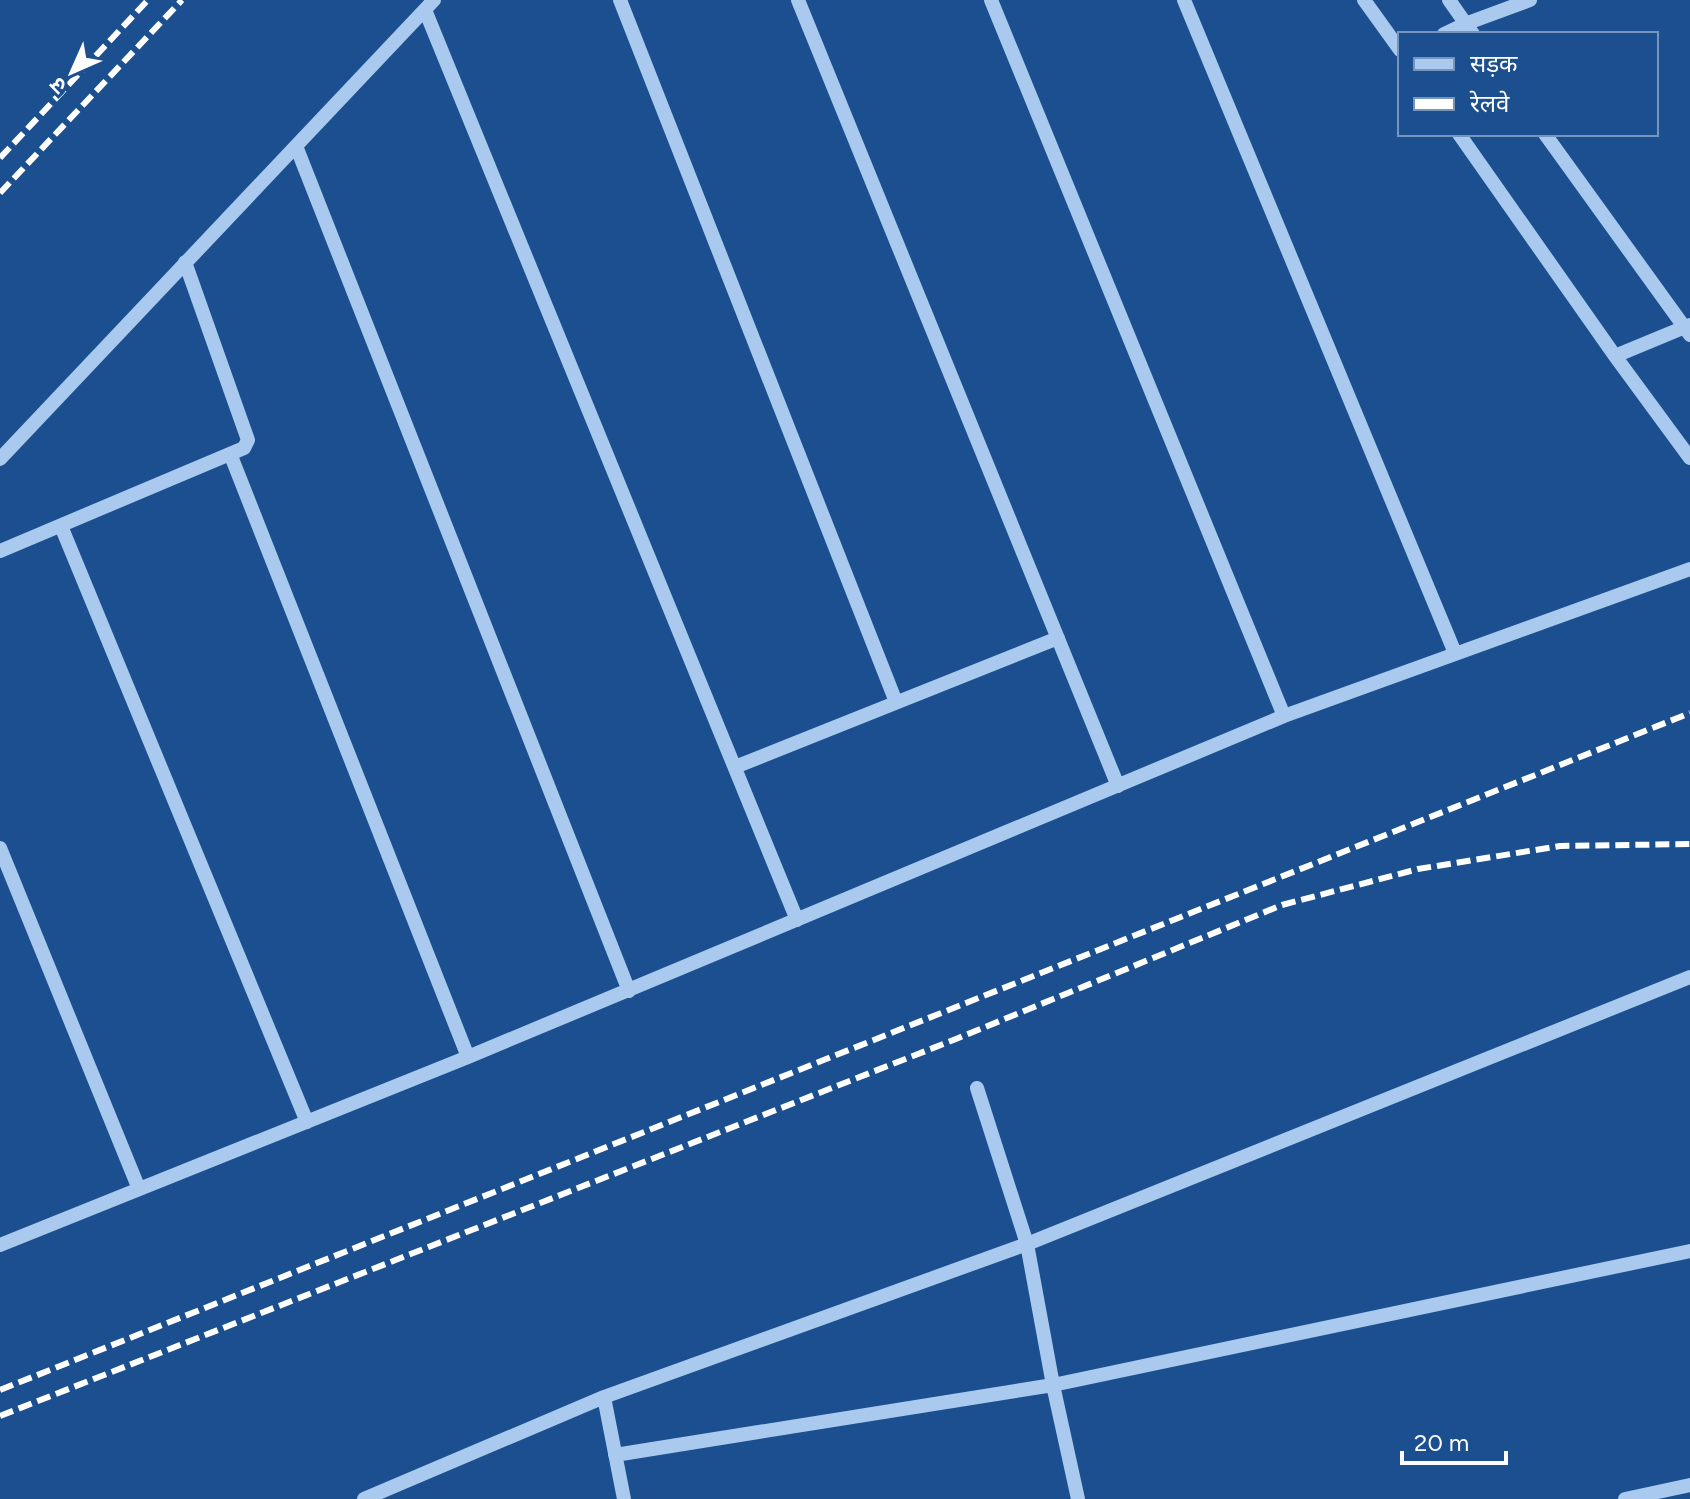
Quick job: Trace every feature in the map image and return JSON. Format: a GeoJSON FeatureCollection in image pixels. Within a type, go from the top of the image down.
{"type":"FeatureCollection","features":[{"type":"Feature","properties":{"kind":"street"},"geometry":{"type":"LineString","coordinates":[[620,0],[896,702]]}},
{"type":"Feature","properties":{"kind":"street"},"geometry":{"type":"LineString","coordinates":[[798,0],[1118,786]]}},
{"type":"Feature","properties":{"kind":"street"},"geometry":{"type":"LineString","coordinates":[[991,0],[1284,716]]}},
{"type":"Feature","properties":{"kind":"street"},"geometry":{"type":"LineString","coordinates":[[1184,0],[1455,653]]}},
{"type":"Feature","properties":{"kind":"street"},"geometry":{"type":"LineString","coordinates":[[1364,0],[1398,47]]}},
{"type":"Feature","properties":{"kind":"street"},"geometry":{"type":"LineString","coordinates":[[1449,0],[1469,29],[1530,0]]}},
{"type":"Feature","properties":{"kind":"street"},"geometry":{"type":"LineString","coordinates":[[0,459],[429,5],[797,920]]}},
{"type":"Feature","properties":{"kind":"street"},"geometry":{"type":"LineString","coordinates":[[1460,136],[1690,458]]}},
{"type":"Feature","properties":{"kind":"street"},"geometry":{"type":"LineString","coordinates":[[1546,136],[1688,329],[1615,356]]}},
{"type":"Feature","properties":{"kind":"street"},"geometry":{"type":"LineString","coordinates":[[296,146],[629,991]]}},
{"type":"Feature","properties":{"kind":"street"},"geometry":{"type":"LineString","coordinates":[[0,551],[244,448],[248,440],[185,262]]}},
{"type":"Feature","properties":{"kind":"street"},"geometry":{"type":"LineString","coordinates":[[231,456],[468,1057]]}},
{"type":"Feature","properties":{"kind":"street"},"geometry":{"type":"LineString","coordinates":[[61,526],[307,1122]]}},
{"type":"Feature","properties":{"kind":"street"},"geometry":{"type":"LineString","coordinates":[[0,1245],[629,991],[1284,716],[1690,569]]}},
{"type":"Feature","properties":{"kind":"street"},"geometry":{"type":"LineString","coordinates":[[735,767],[1058,638]]}},
{"type":"Feature","properties":{"kind":"street"},"geometry":{"type":"LineString","coordinates":[[0,848],[139,1189]]}},
{"type":"Feature","properties":{"kind":"street"},"geometry":{"type":"LineString","coordinates":[[364,1499],[604,1397],[1027,1244],[1690,977]]}},
{"type":"Feature","properties":{"kind":"street"},"geometry":{"type":"LineString","coordinates":[[977,1088],[1027,1244],[1078,1499]]}},
{"type":"Feature","properties":{"kind":"street"},"geometry":{"type":"LineString","coordinates":[[615,1455],[1053,1385],[1690,1251]]}},
{"type":"Feature","properties":{"kind":"street"},"geometry":{"type":"LineString","coordinates":[[604,1397],[624,1499]]}},
{"type":"Feature","properties":{"kind":"street"},"geometry":{"type":"LineString","coordinates":[[1625,1499],[1690,1485]]}},
{"type":"Feature","properties":{"kind":"railway"},"geometry":{"type":"LineString","coordinates":[[0,158],[148,0]]}},
{"type":"Feature","properties":{"kind":"railway"},"geometry":{"type":"LineString","coordinates":[[0,193],[182,0]]}},
{"type":"Feature","properties":{"kind":"railway"},"geometry":{"type":"LineString","coordinates":[[0,1390],[1690,713]]}},
{"type":"Feature","properties":{"kind":"railway"},"geometry":{"type":"LineString","coordinates":[[0,1416],[956,1039],[1282,905],[1418,869],[1560,846],[1690,844]]}}]}
